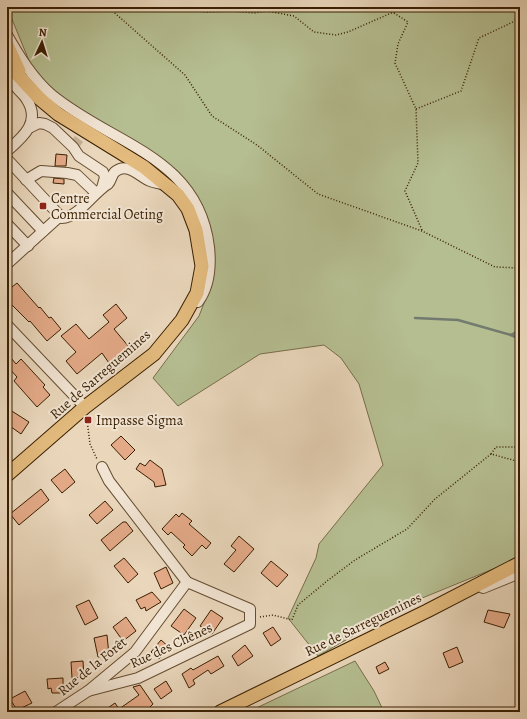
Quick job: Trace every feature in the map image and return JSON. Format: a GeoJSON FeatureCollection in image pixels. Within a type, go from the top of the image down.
{"type":"FeatureCollection","features":[{"type":"Feature","properties":{"kind":"main road","name":"Rue de Sarreguemines"},"geometry":{"type":"LineString","coordinates":[[7,46],[24,82]]}},
{"type":"Feature","properties":{"kind":"main road","name":"Rue de Sarreguemines"},"geometry":{"type":"LineString","coordinates":[[7,475],[85,407],[154,354],[182,320],[197,293],[202,266],[196,230],[188,209],[178,195],[144,167],[58,114],[24,82],[9,65]]}},
{"type":"Feature","properties":{"kind":"main road","name":"Rue de Sarreguemines"},"geometry":{"type":"LineString","coordinates":[[220,712],[428,611],[520,563]]}},
{"type":"Feature","properties":{"kind":"street"},"geometry":{"type":"LineString","coordinates":[[7,35],[17,52],[39,82],[52,95],[90,124],[140,149],[169,169],[196,203],[207,230],[210,258],[208,282],[199,301],[182,320]]}},
{"type":"Feature","properties":{"kind":"street"},"geometry":{"type":"LineString","coordinates":[[9,65],[15,85],[27,98],[32,108],[31,127]]}},
{"type":"Feature","properties":{"kind":"street"},"geometry":{"type":"LineString","coordinates":[[7,152],[31,127],[39,123],[45,124],[53,128],[73,147],[79,156],[103,172],[106,177],[99,191]]}},
{"type":"Feature","properties":{"kind":"street"},"geometry":{"type":"LineString","coordinates":[[7,159],[62,218],[68,218],[108,184],[111,176],[122,168],[128,168],[150,181],[167,185]]}},
{"type":"Feature","properties":{"kind":"street"},"geometry":{"type":"LineString","coordinates":[[26,180],[41,171],[67,173],[77,175],[99,191]]}},
{"type":"Feature","properties":{"kind":"street"},"geometry":{"type":"LineString","coordinates":[[7,193],[43,231]]}},
{"type":"Feature","properties":{"kind":"street"},"geometry":{"type":"LineString","coordinates":[[8,261],[28,246],[60,216]]}},
{"type":"Feature","properties":{"kind":"street"},"geometry":{"type":"LineString","coordinates":[[7,224],[28,246]]}},
{"type":"Feature","properties":{"kind":"street"},"geometry":{"type":"LineString","coordinates":[[7,325],[85,407]]}},
{"type":"Feature","properties":{"kind":"street"},"geometry":{"type":"LineString","coordinates":[[102,468],[108,481],[187,582],[250,609],[250,624]]}},
{"type":"Feature","properties":{"kind":"street"},"geometry":{"type":"LineString","coordinates":[[428,611],[520,573]]}},
{"type":"Feature","properties":{"kind":"street","name":"Rue de la Forêt"},"geometry":{"type":"LineString","coordinates":[[56,712],[88,691],[134,652],[187,582]]}},
{"type":"Feature","properties":{"kind":"street","name":"Rue des Chênes"},"geometry":{"type":"LineString","coordinates":[[88,691],[138,678],[250,624]]}},
{"type":"Feature","properties":{"kind":"path"},"geometry":{"type":"LineString","coordinates":[[108,7],[185,75],[212,116],[257,145],[318,194],[422,231],[495,267],[520,268]]}},
{"type":"Feature","properties":{"kind":"path"},"geometry":{"type":"LineString","coordinates":[[178,7],[181,10],[207,12],[232,11],[254,14],[268,11],[294,16],[314,32],[336,35],[348,32],[405,7]]}},
{"type":"Feature","properties":{"kind":"path"},"geometry":{"type":"LineString","coordinates":[[416,109],[461,91],[479,38],[515,21],[519,8]]}},
{"type":"Feature","properties":{"kind":"path"},"geometry":{"type":"LineString","coordinates":[[394,13],[408,22],[398,44],[395,62],[416,109],[418,163],[405,191],[422,231]]}},
{"type":"Feature","properties":{"kind":"path"},"geometry":{"type":"LineString","coordinates":[[515,21],[520,29]]}},
{"type":"Feature","properties":{"kind":"path"},"geometry":{"type":"LineString","coordinates":[[85,407],[90,444],[102,468]]}},
{"type":"Feature","properties":{"kind":"path"},"geometry":{"type":"LineString","coordinates":[[250,624],[259,618],[274,615],[292,620],[298,605],[355,560],[406,529],[435,499],[491,454],[496,447],[520,447]]}},
{"type":"Feature","properties":{"kind":"path"},"geometry":{"type":"LineString","coordinates":[[491,454],[520,462]]}},
{"type":"Feature","properties":{"kind":"green space"},"geometry":{"type":"Polygon","coordinates":[[[7,7],[520,7],[520,558],[410,603],[318,656],[288,618],[316,558],[319,544],[383,465],[359,384],[341,358],[324,345],[260,354],[178,406],[153,378],[199,316],[210,288],[214,250],[211,233],[202,208],[187,186],[61,99],[32,68],[7,7]]]}},
{"type":"Feature","properties":{"kind":"green space"},"geometry":{"type":"Polygon","coordinates":[[[355,661],[374,691],[384,712],[248,712],[355,661]]]}},
{"type":"Feature","properties":{"kind":"building"},"geometry":{"type":"Polygon","coordinates":[[[56,154],[67,155],[66,166],[55,166],[56,154]]]}},
{"type":"Feature","properties":{"kind":"building"},"geometry":{"type":"Polygon","coordinates":[[[54,178],[64,179],[64,184],[53,183],[54,178]]]}},
{"type":"Feature","properties":{"kind":"building"},"geometry":{"type":"Polygon","coordinates":[[[17,283],[39,308],[40,307],[49,318],[51,317],[61,329],[47,341],[30,321],[29,322],[7,300],[7,291],[17,283]]]}},
{"type":"Feature","properties":{"kind":"building"},"geometry":{"type":"Polygon","coordinates":[[[116,304],[127,318],[114,329],[129,347],[109,363],[102,353],[77,374],[66,361],[76,352],[61,336],[76,324],[89,339],[109,322],[103,315],[116,304]]]}},
{"type":"Feature","properties":{"kind":"building"},"geometry":{"type":"Polygon","coordinates":[[[7,353],[16,364],[21,359],[45,385],[43,387],[50,395],[37,407],[14,381],[17,377],[7,366],[7,353]]]}},
{"type":"Feature","properties":{"kind":"building"},"geometry":{"type":"Polygon","coordinates":[[[7,408],[29,422],[21,434],[7,424],[7,408]]]}},
{"type":"Feature","properties":{"kind":"building"},"geometry":{"type":"Polygon","coordinates":[[[121,436],[135,450],[125,460],[111,445],[121,436]]]}},
{"type":"Feature","properties":{"kind":"building"},"geometry":{"type":"Polygon","coordinates":[[[150,460],[162,469],[166,485],[155,487],[154,482],[136,469],[140,463],[145,466],[150,460]]]}},
{"type":"Feature","properties":{"kind":"building"},"geometry":{"type":"Polygon","coordinates":[[[65,469],[75,482],[62,493],[51,480],[65,469]]]}},
{"type":"Feature","properties":{"kind":"building"},"geometry":{"type":"Polygon","coordinates":[[[41,489],[49,500],[19,525],[10,514],[41,489]]]}},
{"type":"Feature","properties":{"kind":"building"},"geometry":{"type":"Polygon","coordinates":[[[105,501],[113,510],[97,524],[89,515],[105,501]]]}},
{"type":"Feature","properties":{"kind":"building"},"geometry":{"type":"Polygon","coordinates":[[[182,513],[192,521],[189,524],[211,543],[206,549],[202,545],[192,556],[183,547],[185,545],[171,532],[168,535],[162,529],[176,514],[179,517],[182,513]]]}},
{"type":"Feature","properties":{"kind":"building"},"geometry":{"type":"Polygon","coordinates":[[[123,522],[126,522],[133,531],[110,551],[101,540],[123,522]]]}},
{"type":"Feature","properties":{"kind":"building"},"geometry":{"type":"Polygon","coordinates":[[[239,536],[254,549],[234,572],[224,564],[236,550],[231,546],[239,536]]]}},
{"type":"Feature","properties":{"kind":"building"},"geometry":{"type":"Polygon","coordinates":[[[124,558],[138,574],[128,583],[114,566],[124,558]]]}},
{"type":"Feature","properties":{"kind":"building"},"geometry":{"type":"Polygon","coordinates":[[[271,561],[288,575],[277,587],[261,573],[271,561]]]}},
{"type":"Feature","properties":{"kind":"building"},"geometry":{"type":"Polygon","coordinates":[[[166,567],[173,583],[161,589],[154,573],[166,567]]]}},
{"type":"Feature","properties":{"kind":"building"},"geometry":{"type":"Polygon","coordinates":[[[152,592],[161,602],[146,611],[145,607],[141,609],[136,600],[152,592]]]}},
{"type":"Feature","properties":{"kind":"building"},"geometry":{"type":"Polygon","coordinates":[[[89,600],[98,618],[85,625],[76,606],[89,600]]]}},
{"type":"Feature","properties":{"kind":"building"},"geometry":{"type":"Polygon","coordinates":[[[184,609],[196,618],[184,635],[171,626],[184,609]]]}},
{"type":"Feature","properties":{"kind":"building"},"geometry":{"type":"Polygon","coordinates":[[[211,610],[223,618],[212,634],[200,626],[211,610]]]}},
{"type":"Feature","properties":{"kind":"building"},"geometry":{"type":"Polygon","coordinates":[[[488,610],[510,614],[504,628],[484,622],[488,610]]]}},
{"type":"Feature","properties":{"kind":"building"},"geometry":{"type":"Polygon","coordinates":[[[126,617],[136,631],[123,641],[113,627],[126,617]]]}},
{"type":"Feature","properties":{"kind":"building"},"geometry":{"type":"Polygon","coordinates":[[[273,627],[281,639],[271,646],[263,633],[273,627]]]}},
{"type":"Feature","properties":{"kind":"building"},"geometry":{"type":"Polygon","coordinates":[[[107,635],[109,655],[98,657],[94,638],[107,635]]]}},
{"type":"Feature","properties":{"kind":"building"},"geometry":{"type":"Polygon","coordinates":[[[161,640],[169,647],[159,659],[151,652],[161,640]]]}},
{"type":"Feature","properties":{"kind":"building"},"geometry":{"type":"Polygon","coordinates":[[[245,645],[253,656],[238,666],[232,656],[245,645]]]}},
{"type":"Feature","properties":{"kind":"building"},"geometry":{"type":"Polygon","coordinates":[[[457,647],[463,662],[449,668],[443,653],[457,647]]]}},
{"type":"Feature","properties":{"kind":"building"},"geometry":{"type":"Polygon","coordinates":[[[218,656],[224,666],[211,674],[208,670],[193,680],[195,684],[189,688],[182,674],[191,668],[193,670],[218,656]]]}},
{"type":"Feature","properties":{"kind":"building"},"geometry":{"type":"Polygon","coordinates":[[[83,661],[84,677],[72,678],[71,662],[83,661]]]}},
{"type":"Feature","properties":{"kind":"building"},"geometry":{"type":"Polygon","coordinates":[[[385,662],[389,669],[379,674],[376,667],[385,662]]]}},
{"type":"Feature","properties":{"kind":"building"},"geometry":{"type":"Polygon","coordinates":[[[63,678],[63,693],[52,693],[51,688],[48,689],[47,679],[63,678]]]}},
{"type":"Feature","properties":{"kind":"building"},"geometry":{"type":"Polygon","coordinates":[[[166,681],[172,691],[161,699],[154,689],[166,681]]]}},
{"type":"Feature","properties":{"kind":"building"},"geometry":{"type":"Polygon","coordinates":[[[140,685],[153,704],[149,708],[150,710],[147,712],[102,712],[115,703],[119,709],[139,695],[133,687],[140,685]]]}},
{"type":"Feature","properties":{"kind":"building"},"geometry":{"type":"Polygon","coordinates":[[[25,691],[32,703],[17,710],[10,699],[25,691]]]}},
{"type":"Feature","properties":{"kind":"waterway"},"geometry":{"type":"LineString","coordinates":[[415,318],[458,320],[511,335],[520,330]]}},
{"type":"Feature","properties":{"kind":"waterway"},"geometry":{"type":"LineString","coordinates":[[511,335],[520,339]]}},
{"type":"Feature","properties":{"kind":"tunnel"},"geometry":{"type":"LineString","coordinates":[[73,147],[89,126]]}},
{"type":"Feature","properties":{"kind":"place","name":"Centre Commercial Oeting"},"geometry":{"type":"Point","coordinates":[43,206]}},
{"type":"Feature","properties":{"kind":"place","name":"Impasse Sigma"},"geometry":{"type":"Point","coordinates":[88,420]}}]}
